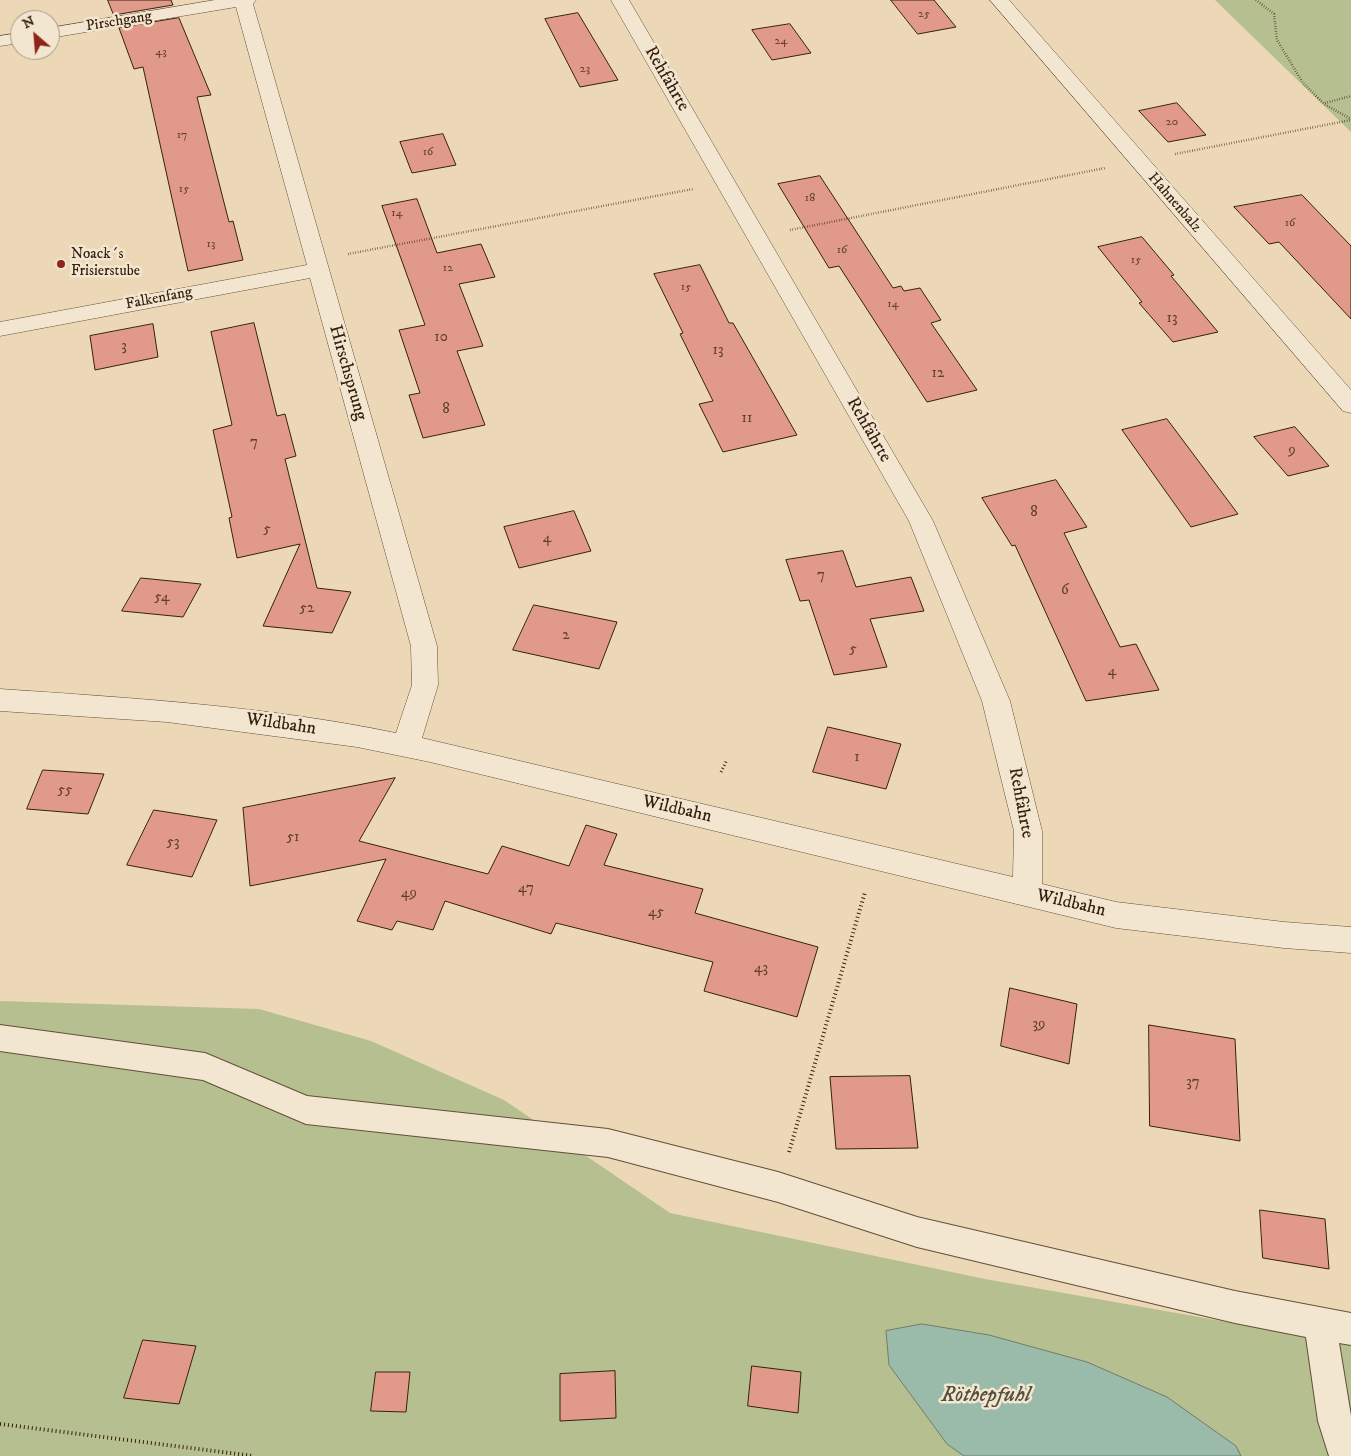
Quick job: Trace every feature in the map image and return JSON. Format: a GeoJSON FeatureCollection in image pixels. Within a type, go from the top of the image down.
{"type":"FeatureCollection","features":[{"type":"Feature","properties":{"kind":"street","name":"Rehfährte"},"geometry":{"type":"LineString","coordinates":[[620,0],[921,522],[996,701],[1028,832],[1027,894]]}},
{"type":"Feature","properties":{"kind":"street","name":"Hahnenbalz"},"geometry":{"type":"LineString","coordinates":[[999,0],[1351,405]]}},
{"type":"Feature","properties":{"kind":"street","name":"Pirschgang"},"geometry":{"type":"LineString","coordinates":[[60,31],[245,1]]}},
{"type":"Feature","properties":{"kind":"street","name":"Hirschsprung"},"geometry":{"type":"LineString","coordinates":[[245,1],[424,646],[425,685],[406,745]]}},
{"type":"Feature","properties":{"kind":"street","name":"Falkenfang"},"geometry":{"type":"LineString","coordinates":[[0,329],[317,265]]}},
{"type":"Feature","properties":{"kind":"street","name":"Wildbahn"},"geometry":{"type":"LineString","coordinates":[[0,700],[42,701],[167,711],[357,736],[406,745],[1116,915],[1284,935],[1351,940]]}},
{"type":"Feature","properties":{"kind":"lane"},"geometry":{"type":"LineString","coordinates":[[0,1038],[205,1066],[306,1110],[608,1143],[778,1187],[917,1232],[1235,1307],[1351,1329]]}},
{"type":"Feature","properties":{"kind":"lane"},"geometry":{"type":"LineString","coordinates":[[1320,1323],[1335,1421],[1346,1456]]}},
{"type":"Feature","properties":{"kind":"path"},"geometry":{"type":"LineString","coordinates":[[1256,0],[1274,14],[1277,40],[1304,83],[1324,104],[1351,120]]}},
{"type":"Feature","properties":{"kind":"path"},"geometry":{"type":"LineString","coordinates":[[1324,104],[1351,96]]}},
{"type":"Feature","properties":{"kind":"path"},"geometry":{"type":"LineString","coordinates":[[757,237],[1351,120]]}},
{"type":"Feature","properties":{"kind":"path"},"geometry":{"type":"LineString","coordinates":[[317,265],[726,183]]}},
{"type":"Feature","properties":{"kind":"path"},"geometry":{"type":"LineString","coordinates":[[721,772],[728,760]]}},
{"type":"Feature","properties":{"kind":"path"},"geometry":{"type":"LineString","coordinates":[[778,1187],[875,857]]}},
{"type":"Feature","properties":{"kind":"path"},"geometry":{"type":"LineString","coordinates":[[0,1424],[254,1456]]}},
{"type":"Feature","properties":{"kind":"shaded area"},"geometry":{"type":"Polygon","coordinates":[[[1215,0],[1351,0],[1351,132],[1215,0]]]}},
{"type":"Feature","properties":{"kind":"shaded area"},"geometry":{"type":"Polygon","coordinates":[[[0,1001],[259,1009],[371,1041],[504,1100],[670,1213],[985,1279],[1289,1333],[1351,1336],[1351,1456],[0,1456],[0,1001]]]}},
{"type":"Feature","properties":{"kind":"water","name":"Röthepfuhl"},"geometry":{"type":"Polygon","coordinates":[[[922,1324],[989,1335],[1087,1362],[1167,1397],[1236,1446],[1241,1456],[964,1456],[947,1444],[889,1365],[886,1331],[922,1324]]]}},
{"type":"Feature","properties":{"kind":"building"},"geometry":{"type":"Polygon","coordinates":[[[108,0],[171,0],[173,5],[114,15],[108,0]]]}},
{"type":"Feature","properties":{"kind":"building"},"geometry":{"type":"Polygon","coordinates":[[[891,0],[934,0],[956,27],[918,34],[891,0]]]}},
{"type":"Feature","properties":{"kind":"building"},"geometry":{"type":"Polygon","coordinates":[[[578,13],[618,80],[580,87],[545,19],[578,13]]]}},
{"type":"Feature","properties":{"kind":"building"},"geometry":{"type":"Polygon","coordinates":[[[179,18],[211,95],[197,97],[229,222],[233,221],[243,260],[188,271],[143,67],[134,69],[119,28],[179,18]]]}},
{"type":"Feature","properties":{"kind":"building"},"geometry":{"type":"Polygon","coordinates":[[[790,24],[811,53],[772,60],[752,30],[790,24]]]}},
{"type":"Feature","properties":{"kind":"building"},"geometry":{"type":"Polygon","coordinates":[[[1177,103],[1206,135],[1168,142],[1139,111],[1177,103]]]}},
{"type":"Feature","properties":{"kind":"building"},"geometry":{"type":"Polygon","coordinates":[[[443,134],[456,165],[412,173],[400,142],[443,134]]]}},
{"type":"Feature","properties":{"kind":"building"},"geometry":{"type":"Polygon","coordinates":[[[820,176],[893,288],[901,286],[904,291],[920,288],[941,320],[931,323],[977,390],[927,402],[839,266],[829,268],[778,184],[820,176]]]}},
{"type":"Feature","properties":{"kind":"building"},"geometry":{"type":"Polygon","coordinates":[[[1302,195],[1351,246],[1351,319],[1279,242],[1269,244],[1234,207],[1302,195]]]}},
{"type":"Feature","properties":{"kind":"building"},"geometry":{"type":"Polygon","coordinates":[[[417,199],[437,253],[481,244],[495,277],[459,284],[483,346],[457,351],[485,425],[423,438],[409,395],[420,393],[399,330],[425,325],[382,206],[417,199]]]}},
{"type":"Feature","properties":{"kind":"building"},"geometry":{"type":"Polygon","coordinates":[[[1142,237],[1174,275],[1171,276],[1218,332],[1173,342],[1139,303],[1142,302],[1098,247],[1142,237]]]}},
{"type":"Feature","properties":{"kind":"building"},"geometry":{"type":"Polygon","coordinates":[[[700,265],[729,323],[733,323],[797,435],[723,452],[699,404],[713,401],[680,334],[683,333],[654,274],[700,265]]]}},
{"type":"Feature","properties":{"kind":"building"},"geometry":{"type":"Polygon","coordinates":[[[254,323],[277,416],[285,414],[296,456],[285,459],[317,588],[351,592],[332,633],[263,626],[300,544],[237,558],[229,518],[232,517],[213,430],[232,425],[211,332],[254,323]]]}},
{"type":"Feature","properties":{"kind":"building"},"geometry":{"type":"Polygon","coordinates":[[[153,324],[158,357],[95,370],[90,336],[153,324]]]}},
{"type":"Feature","properties":{"kind":"building"},"geometry":{"type":"Polygon","coordinates":[[[1167,419],[1238,514],[1191,527],[1122,430],[1167,419]]]}},
{"type":"Feature","properties":{"kind":"building"},"geometry":{"type":"Polygon","coordinates":[[[1295,427],[1329,466],[1288,476],[1254,437],[1295,427]]]}},
{"type":"Feature","properties":{"kind":"building"},"geometry":{"type":"Polygon","coordinates":[[[1056,480],[1087,527],[1064,533],[1120,647],[1136,644],[1159,690],[1086,701],[1015,545],[1012,546],[982,498],[1056,480]]]}},
{"type":"Feature","properties":{"kind":"building"},"geometry":{"type":"Polygon","coordinates":[[[574,511],[591,551],[519,568],[504,527],[574,511]]]}},
{"type":"Feature","properties":{"kind":"building"},"geometry":{"type":"Polygon","coordinates":[[[843,551],[856,587],[911,577],[924,611],[870,619],[887,667],[834,675],[809,600],[800,601],[786,560],[843,551]]]}},
{"type":"Feature","properties":{"kind":"building"},"geometry":{"type":"Polygon","coordinates":[[[141,578],[201,584],[183,617],[122,611],[141,578]]]}},
{"type":"Feature","properties":{"kind":"building"},"geometry":{"type":"Polygon","coordinates":[[[534,605],[617,622],[599,669],[513,650],[534,605]]]}},
{"type":"Feature","properties":{"kind":"building"},"geometry":{"type":"Polygon","coordinates":[[[828,727],[901,744],[886,789],[813,772],[828,727]]]}},
{"type":"Feature","properties":{"kind":"building"},"geometry":{"type":"Polygon","coordinates":[[[43,770],[104,774],[88,814],[27,809],[43,770]]]}},
{"type":"Feature","properties":{"kind":"building"},"geometry":{"type":"Polygon","coordinates":[[[395,778],[359,841],[488,874],[502,846],[569,866],[586,825],[617,834],[604,865],[703,889],[695,913],[818,947],[797,1017],[704,991],[713,962],[556,923],[551,934],[445,901],[433,930],[397,921],[392,930],[357,921],[386,859],[250,886],[243,808],[395,778]]]}},
{"type":"Feature","properties":{"kind":"building"},"geometry":{"type":"Polygon","coordinates":[[[154,810],[217,820],[192,877],[127,865],[154,810]]]}},
{"type":"Feature","properties":{"kind":"building"},"geometry":{"type":"Polygon","coordinates":[[[1010,988],[1077,1004],[1069,1064],[1001,1046],[1010,988]]]}},
{"type":"Feature","properties":{"kind":"building"},"geometry":{"type":"Polygon","coordinates":[[[1149,1025],[1235,1039],[1240,1141],[1150,1126],[1149,1025]]]}},
{"type":"Feature","properties":{"kind":"building"},"geometry":{"type":"Polygon","coordinates":[[[910,1076],[918,1148],[836,1149],[830,1077],[910,1076]]]}},
{"type":"Feature","properties":{"kind":"building"},"geometry":{"type":"Polygon","coordinates":[[[1260,1210],[1325,1219],[1329,1269],[1263,1258],[1260,1210]]]}},
{"type":"Feature","properties":{"kind":"building"},"geometry":{"type":"Polygon","coordinates":[[[143,1340],[196,1346],[179,1404],[124,1398],[143,1340]]]}},
{"type":"Feature","properties":{"kind":"building"},"geometry":{"type":"Polygon","coordinates":[[[752,1366],[801,1372],[798,1413],[748,1406],[752,1366]]]}},
{"type":"Feature","properties":{"kind":"building"},"geometry":{"type":"Polygon","coordinates":[[[615,1371],[616,1418],[560,1421],[560,1374],[615,1371]]]}},
{"type":"Feature","properties":{"kind":"building"},"geometry":{"type":"Polygon","coordinates":[[[376,1372],[410,1372],[406,1412],[371,1411],[376,1372]]]}},
{"type":"Feature","properties":{"kind":"place","name":"Noack´s Frisierstube"},"geometry":{"type":"Point","coordinates":[61,264]}}]}
